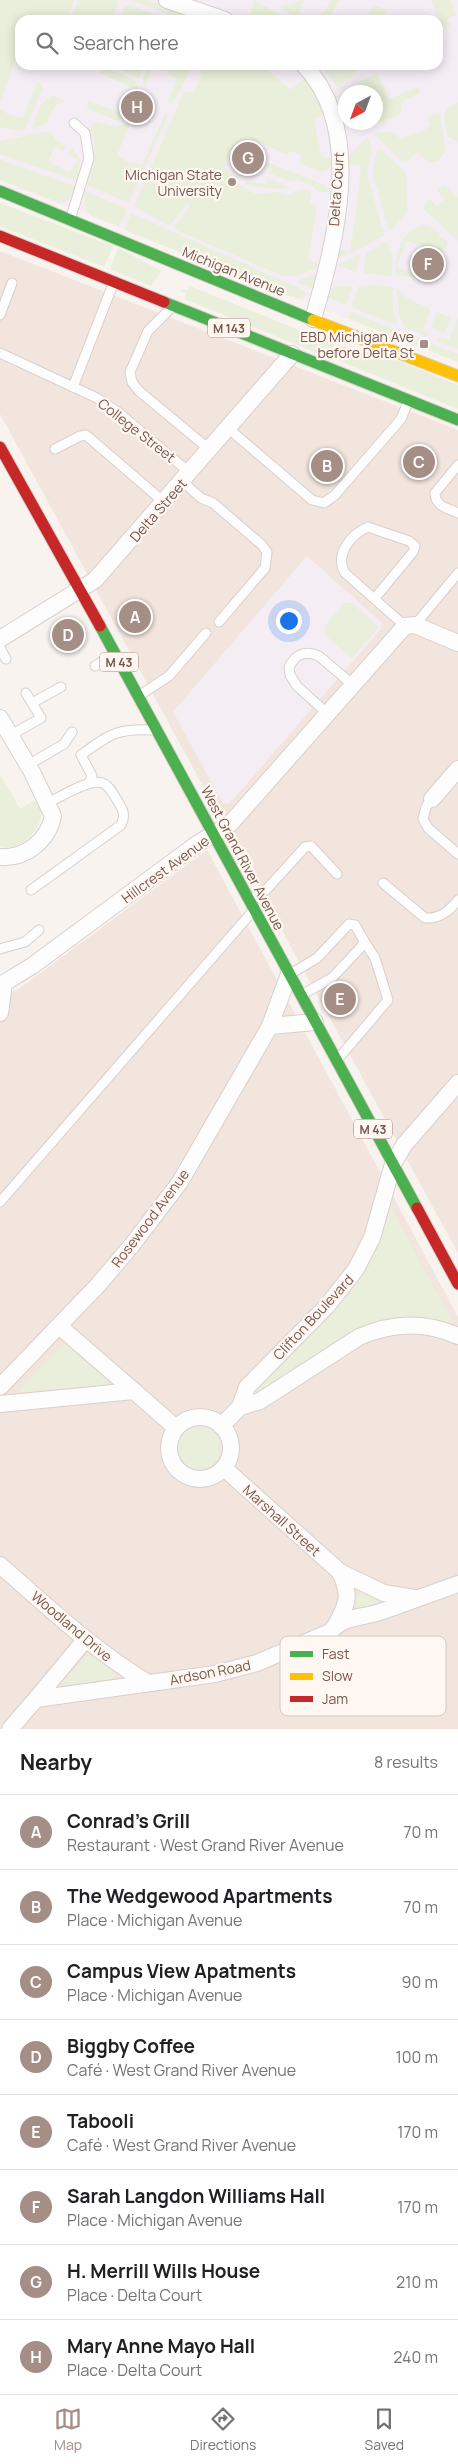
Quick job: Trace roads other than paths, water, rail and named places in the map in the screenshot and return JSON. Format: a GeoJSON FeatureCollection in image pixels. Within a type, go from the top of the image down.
{"type":"FeatureCollection","features":[{"type":"Feature","properties":{"kind":"main road","name":"Michigan Avenue"},"geometry":{"type":"LineString","coordinates":[[0,191],[458,376]]}},
{"type":"Feature","properties":{"kind":"main road","name":"M 143"},"geometry":{"type":"LineString","coordinates":[[0,236],[458,420]]}},
{"type":"Feature","properties":{"kind":"main road"},"geometry":{"type":"LineString","coordinates":[[172,276],[183,270],[197,272]]}},
{"type":"Feature","properties":{"kind":"main road"},"geometry":{"type":"LineString","coordinates":[[165,288],[169,303]]}},
{"type":"Feature","properties":{"kind":"main road","name":"West Grand River Avenue"},"geometry":{"type":"LineString","coordinates":[[0,447],[4,464],[80,590],[139,696],[458,1284]]}},
{"type":"Feature","properties":{"kind":"street"},"geometry":{"type":"LineString","coordinates":[[167,0],[210,15]]}},
{"type":"Feature","properties":{"kind":"street","name":"Delta Court"},"geometry":{"type":"LineString","coordinates":[[308,70],[320,86],[336,120],[341,164],[327,268],[313,319]]}},
{"type":"Feature","properties":{"kind":"street","name":"Delta Street"},"geometry":{"type":"LineString","coordinates":[[0,639],[96,580],[229,429],[292,354]]}},
{"type":"Feature","properties":{"kind":"street"},"geometry":{"type":"LineString","coordinates":[[410,625],[457,641]]}},
{"type":"Feature","properties":{"kind":"street","name":"Hillcrest Avenue"},"geometry":{"type":"LineString","coordinates":[[0,1013],[2,982],[32,966],[213,834],[230,824],[353,685],[410,625]]}},
{"type":"Feature","properties":{"kind":"street"},"geometry":{"type":"LineString","coordinates":[[0,718],[28,765],[53,816],[51,824],[40,841],[24,854],[11,858],[0,857]]}},
{"type":"Feature","properties":{"kind":"street"},"geometry":{"type":"LineString","coordinates":[[432,799],[458,769]]}},
{"type":"Feature","properties":{"kind":"street","name":"Rosewood Avenue"},"geometry":{"type":"LineString","coordinates":[[0,1387],[59,1326],[132,1245],[180,1182],[270,1026],[289,974]]}},
{"type":"Feature","properties":{"kind":"street"},"geometry":{"type":"LineString","coordinates":[[270,1026],[315,1022]]}},
{"type":"Feature","properties":{"kind":"street","name":"Clifton Boulevard"},"geometry":{"type":"LineString","coordinates":[[221,1426],[240,1407],[247,1387],[327,1306],[356,1270],[372,1238],[393,1164],[404,1145],[458,1083]]}},
{"type":"Feature","properties":{"kind":"street","name":"Clifton Boulevard"},"geometry":{"type":"LineString","coordinates":[[240,1407],[260,1401],[360,1337],[375,1330],[409,1324],[426,1325],[458,1336]]}},
{"type":"Feature","properties":{"kind":"street"},"geometry":{"type":"LineString","coordinates":[[59,1326],[176,1428]]}},
{"type":"Feature","properties":{"kind":"street"},"geometry":{"type":"LineString","coordinates":[[0,1404],[134,1391]]}},
{"type":"Feature","properties":{"kind":"street"},"geometry":{"type":"LineString","coordinates":[[203,1417],[221,1426],[226,1432],[231,1446],[228,1461],[224,1468],[210,1478],[201,1480],[184,1475],[172,1462],[169,1453],[171,1436],[176,1428],[193,1418],[203,1417]]}},
{"type":"Feature","properties":{"kind":"street","name":"Marshall Street"},"geometry":{"type":"LineString","coordinates":[[224,1468],[340,1572],[384,1593],[415,1598]]}},
{"type":"Feature","properties":{"kind":"street","name":"Woodland Drive"},"geometry":{"type":"LineString","coordinates":[[0,1565],[85,1640],[148,1683]]}},
{"type":"Feature","properties":{"kind":"street"},"geometry":{"type":"LineString","coordinates":[[336,1625],[348,1603],[347,1588],[340,1572]]}},
{"type":"Feature","properties":{"kind":"street","name":"Ardson Road"},"geometry":{"type":"LineString","coordinates":[[321,1636],[330,1632],[336,1625],[362,1615],[376,1613],[458,1584]]}},
{"type":"Feature","properties":{"kind":"street"},"geometry":{"type":"LineString","coordinates":[[10,1729],[85,1640]]}},
{"type":"Feature","properties":{"kind":"street","name":"Ardson Road"},"geometry":{"type":"LineString","coordinates":[[36,1699],[215,1674],[257,1663],[280,1653]]}},
{"type":"Feature","properties":{"kind":"lane"},"geometry":{"type":"LineString","coordinates":[[71,220],[89,158],[84,133],[74,123]]}},
{"type":"Feature","properties":{"kind":"lane"},"geometry":{"type":"LineString","coordinates":[[73,387],[114,281]]}},
{"type":"Feature","properties":{"kind":"lane"},"geometry":{"type":"LineString","coordinates":[[0,315],[12,283]]}},
{"type":"Feature","properties":{"kind":"lane"},"geometry":{"type":"LineString","coordinates":[[169,303],[148,331],[130,372],[132,382],[139,391],[210,450]]}},
{"type":"Feature","properties":{"kind":"lane","name":"College Street"},"geometry":{"type":"LineString","coordinates":[[0,353],[97,398],[118,412],[186,478],[201,498],[213,503],[262,545],[267,552],[265,568],[218,622]]}},
{"type":"Feature","properties":{"kind":"lane"},"geometry":{"type":"LineString","coordinates":[[229,429],[312,500],[324,503],[335,495],[401,419],[408,401]]}},
{"type":"Feature","properties":{"kind":"lane"},"geometry":{"type":"LineString","coordinates":[[55,449],[80,436],[86,435],[165,502]]}},
{"type":"Feature","properties":{"kind":"lane"},"geometry":{"type":"LineString","coordinates":[[458,465],[435,493],[437,502],[441,506],[458,512]]}},
{"type":"Feature","properties":{"kind":"lane"},"geometry":{"type":"LineString","coordinates":[[375,598],[413,552],[415,546],[409,541],[368,527],[360,531],[346,546],[340,556],[340,565],[345,573],[375,598],[410,625],[458,573]]}},
{"type":"Feature","properties":{"kind":"lane"},"geometry":{"type":"LineString","coordinates":[[139,696],[169,676],[206,633]]}},
{"type":"Feature","properties":{"kind":"lane"},"geometry":{"type":"LineString","coordinates":[[0,648],[6,659]]}},
{"type":"Feature","properties":{"kind":"lane"},"geometry":{"type":"LineString","coordinates":[[328,714],[293,681],[289,667],[292,660],[298,655],[312,653],[319,656],[353,685]]}},
{"type":"Feature","properties":{"kind":"lane"},"geometry":{"type":"LineString","coordinates":[[95,666],[115,655]]}},
{"type":"Feature","properties":{"kind":"lane"},"geometry":{"type":"LineString","coordinates":[[32,703],[60,687]]}},
{"type":"Feature","properties":{"kind":"lane"},"geometry":{"type":"LineString","coordinates":[[10,735],[41,718],[26,693]]}},
{"type":"Feature","properties":{"kind":"lane"},"geometry":{"type":"LineString","coordinates":[[89,783],[92,776],[81,755],[118,731],[133,729],[157,730]]}},
{"type":"Feature","properties":{"kind":"lane"},"geometry":{"type":"LineString","coordinates":[[28,765],[64,744],[72,732]]}},
{"type":"Feature","properties":{"kind":"lane"},"geometry":{"type":"LineString","coordinates":[[32,890],[121,825],[124,818],[123,811],[108,787],[101,782],[89,783],[48,803]]}},
{"type":"Feature","properties":{"kind":"lane"},"geometry":{"type":"LineString","coordinates":[[432,799],[426,807],[423,819],[428,828],[458,854]]}},
{"type":"Feature","properties":{"kind":"lane"},"geometry":{"type":"LineString","coordinates":[[0,1202],[251,905],[305,847],[311,846],[337,874]]}},
{"type":"Feature","properties":{"kind":"lane"},"geometry":{"type":"LineString","coordinates":[[383,883],[425,918],[434,918],[446,913],[458,900]]}},
{"type":"Feature","properties":{"kind":"lane"},"geometry":{"type":"LineString","coordinates":[[289,974],[317,958],[349,924],[355,925],[375,958],[388,1000],[336,1061]]}},
{"type":"Feature","properties":{"kind":"lane"},"geometry":{"type":"LineString","coordinates":[[0,949],[25,942],[39,930]]}},
{"type":"Feature","properties":{"kind":"lane"},"geometry":{"type":"LineString","coordinates":[[300,995],[332,978],[364,941]]}},
{"type":"Feature","properties":{"kind":"place","name":"Mary Anne Mayo Hall"},"geometry":{"type":"Point","coordinates":[137,107]}},
{"type":"Feature","properties":{"kind":"place","name":"H. Merrill Wills House"},"geometry":{"type":"Point","coordinates":[248,158]}},
{"type":"Feature","properties":{"kind":"place","name":"Michigan State University"},"geometry":{"type":"Point","coordinates":[232,182]}},
{"type":"Feature","properties":{"kind":"place","name":"Sarah Langdon Williams Hall"},"geometry":{"type":"Point","coordinates":[428,264]}},
{"type":"Feature","properties":{"kind":"place","name":"EBD Michigan Ave before Delta St"},"geometry":{"type":"Point","coordinates":[424,344]}},
{"type":"Feature","properties":{"kind":"place","name":"Campus View Apatments"},"geometry":{"type":"Point","coordinates":[419,462]}},
{"type":"Feature","properties":{"kind":"place","name":"The Wedgewood Apartments"},"geometry":{"type":"Point","coordinates":[327,466]}},
{"type":"Feature","properties":{"kind":"place","name":"Conrad's Grill"},"geometry":{"type":"Point","coordinates":[135,617]}},
{"type":"Feature","properties":{"kind":"place","name":"Biggby Coffee"},"geometry":{"type":"Point","coordinates":[68,635]}},
{"type":"Feature","properties":{"kind":"place","name":"Tabooli"},"geometry":{"type":"Point","coordinates":[340,999]}}]}
